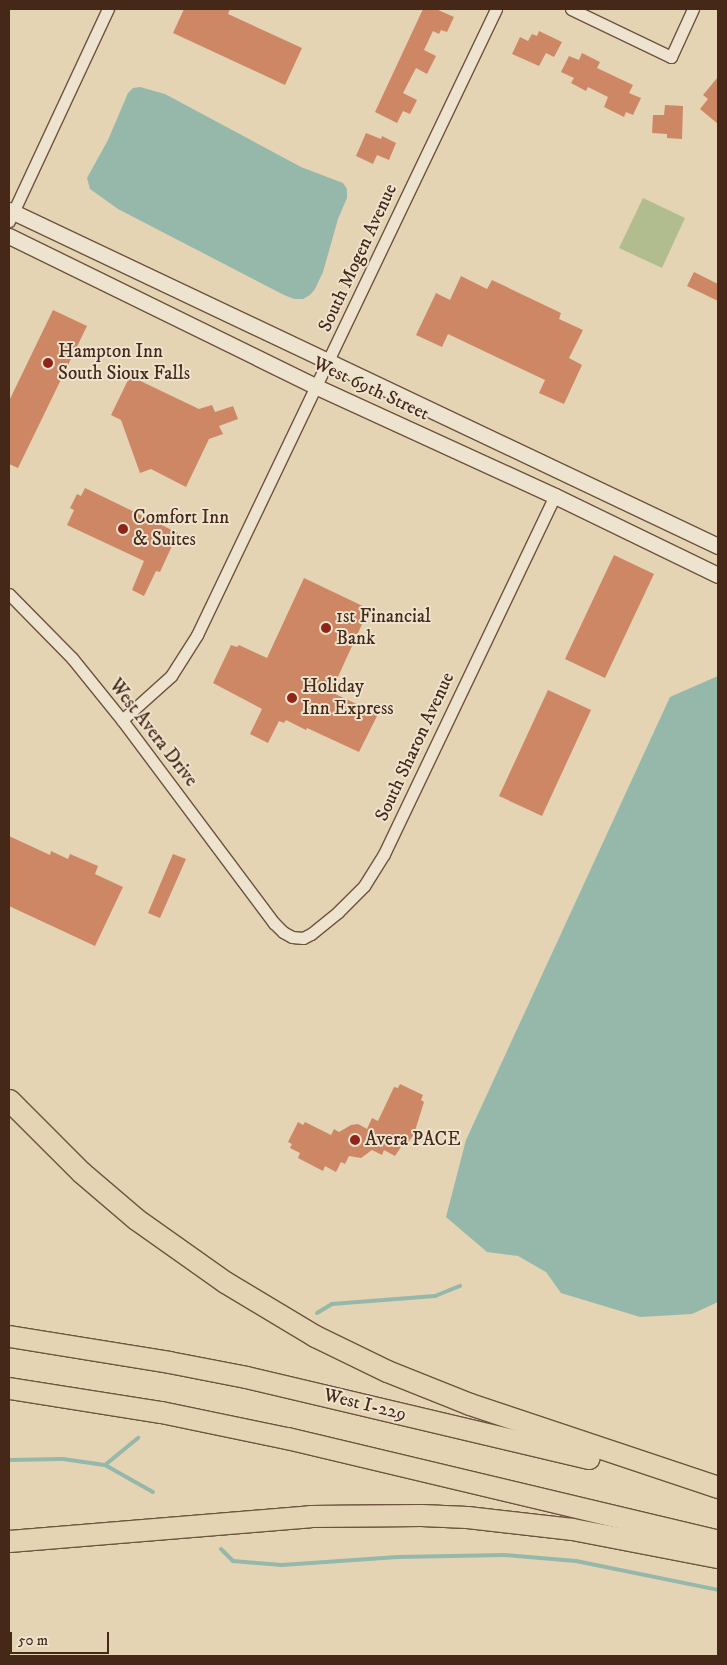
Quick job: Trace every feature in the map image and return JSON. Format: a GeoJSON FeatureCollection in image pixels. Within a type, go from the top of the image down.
{"type":"FeatureCollection","features":[{"type":"Feature","properties":{"kind":"highway"},"geometry":{"type":"LineString","coordinates":[[9,1100],[82,1172],[136,1219],[225,1282],[315,1336],[387,1371],[470,1404],[718,1488]]}},
{"type":"Feature","properties":{"kind":"highway","name":"West I-229"},"geometry":{"type":"LineString","coordinates":[[9,1336],[246,1377],[718,1488]]}},
{"type":"Feature","properties":{"kind":"highway"},"geometry":{"type":"LineString","coordinates":[[9,1388],[151,1410],[278,1436],[718,1541]]}},
{"type":"Feature","properties":{"kind":"highway"},"geometry":{"type":"LineString","coordinates":[[9,1541],[310,1516],[420,1515],[468,1517],[572,1529],[718,1557]]}},
{"type":"Feature","properties":{"kind":"street"},"geometry":{"type":"LineString","coordinates":[[10,215],[108,9]]}},
{"type":"Feature","properties":{"kind":"street","name":"South Mogen Avenue"},"geometry":{"type":"LineString","coordinates":[[122,720],[162,686],[186,656],[317,387],[496,9]]}},
{"type":"Feature","properties":{"kind":"street"},"geometry":{"type":"LineString","coordinates":[[571,9],[671,57],[693,9]]}},
{"type":"Feature","properties":{"kind":"street","name":"West 69th Street"},"geometry":{"type":"LineString","coordinates":[[10,215],[328,362],[718,546]]}},
{"type":"Feature","properties":{"kind":"street","name":"West 69th Street"},"geometry":{"type":"LineString","coordinates":[[9,236],[317,387],[555,496],[718,574]]}},
{"type":"Feature","properties":{"kind":"street","name":"South Sharon Avenue"},"geometry":{"type":"LineString","coordinates":[[260,903],[283,932],[292,937],[303,938],[311,934],[338,912],[364,886],[384,854],[555,496]]}},
{"type":"Feature","properties":{"kind":"street","name":"West Avera Drive"},"geometry":{"type":"LineString","coordinates":[[9,594],[72,658],[122,720],[260,903]]}},
{"type":"Feature","properties":{"kind":"shaded area"},"geometry":{"type":"Polygon","coordinates":[[[140,87],[165,94],[301,167],[343,183],[347,189],[347,198],[338,219],[323,272],[310,295],[303,299],[294,299],[284,295],[118,209],[90,189],[87,178],[108,140],[128,93],[133,88],[140,87]]]}},
{"type":"Feature","properties":{"kind":"shaded area"},"geometry":{"type":"Polygon","coordinates":[[[643,198],[685,218],[662,268],[619,248],[643,198]]]}},
{"type":"Feature","properties":{"kind":"shaded area"},"geometry":{"type":"Polygon","coordinates":[[[718,676],[718,1302],[692,1314],[640,1317],[561,1293],[546,1272],[518,1256],[487,1252],[446,1217],[466,1140],[670,697],[718,676]]]}},
{"type":"Feature","properties":{"kind":"building"},"geometry":{"type":"Polygon","coordinates":[[[184,9],[230,9],[228,14],[302,48],[285,85],[173,33],[184,9]]]}},
{"type":"Feature","properties":{"kind":"building"},"geometry":{"type":"Polygon","coordinates":[[[423,9],[436,9],[454,17],[447,32],[441,30],[439,34],[433,31],[424,50],[436,56],[427,74],[416,68],[403,93],[417,100],[410,114],[403,111],[397,123],[375,112],[423,9]]]}},
{"type":"Feature","properties":{"kind":"building"},"geometry":{"type":"Polygon","coordinates":[[[539,31],[562,42],[554,57],[546,53],[539,66],[512,54],[520,37],[528,41],[532,34],[537,36],[539,31]]]}},
{"type":"Feature","properties":{"kind":"building"},"geometry":{"type":"Polygon","coordinates":[[[582,53],[600,62],[597,68],[633,85],[629,93],[641,98],[633,115],[626,112],[624,117],[604,107],[608,97],[588,87],[586,91],[571,83],[574,78],[561,72],[569,56],[579,60],[582,53]]]}},
{"type":"Feature","properties":{"kind":"building"},"geometry":{"type":"Polygon","coordinates":[[[718,77],[718,124],[700,109],[708,99],[703,95],[718,77]]]}},
{"type":"Feature","properties":{"kind":"building"},"geometry":{"type":"Polygon","coordinates":[[[665,105],[683,106],[682,139],[667,138],[667,134],[652,133],[653,115],[664,115],[665,105]]]}},
{"type":"Feature","properties":{"kind":"building"},"geometry":{"type":"Polygon","coordinates":[[[366,133],[381,139],[382,136],[396,143],[389,160],[377,155],[373,164],[356,156],[366,133]]]}},
{"type":"Feature","properties":{"kind":"building"},"geometry":{"type":"Polygon","coordinates":[[[694,272],[718,284],[718,301],[687,286],[694,272]]]}},
{"type":"Feature","properties":{"kind":"building"},"geometry":{"type":"Polygon","coordinates":[[[461,276],[487,289],[492,280],[561,313],[559,319],[583,330],[569,358],[582,365],[564,404],[539,393],[545,380],[448,334],[442,347],[416,335],[436,293],[450,300],[461,276]]]}},
{"type":"Feature","properties":{"kind":"building","name":"Hampton Inn South Sioux Falls"},"geometry":{"type":"Polygon","coordinates":[[[53,310],[87,326],[18,468],[9,464],[9,401],[53,310]]]}},
{"type":"Feature","properties":{"kind":"building"},"geometry":{"type":"Polygon","coordinates":[[[130,376],[199,409],[212,405],[215,412],[233,406],[238,419],[219,426],[223,434],[209,439],[186,487],[151,469],[140,473],[121,420],[111,415],[130,376]]]}},
{"type":"Feature","properties":{"kind":"building","name":"Comfort Inn & Suites"},"geometry":{"type":"Polygon","coordinates":[[[85,488],[178,533],[160,572],[156,571],[144,596],[132,590],[144,561],[67,525],[74,510],[70,508],[77,494],[81,496],[85,488]]]}},
{"type":"Feature","properties":{"kind":"building"},"geometry":{"type":"Polygon","coordinates":[[[614,555],[654,574],[605,678],[565,659],[614,555]]]}},
{"type":"Feature","properties":{"kind":"building"},"geometry":{"type":"Polygon","coordinates":[[[304,578],[369,609],[331,692],[378,714],[359,752],[286,720],[284,723],[279,721],[268,743],[250,734],[262,709],[213,683],[231,645],[237,647],[239,645],[267,658],[304,578]]]}},
{"type":"Feature","properties":{"kind":"building"},"geometry":{"type":"Polygon","coordinates":[[[548,690],[591,710],[542,816],[499,796],[548,690]]]}},
{"type":"Feature","properties":{"kind":"building"},"geometry":{"type":"Polygon","coordinates":[[[9,836],[50,855],[51,851],[68,859],[70,854],[98,866],[95,874],[123,887],[95,946],[9,906],[9,836]]]}},
{"type":"Feature","properties":{"kind":"building"},"geometry":{"type":"Polygon","coordinates":[[[173,854],[186,859],[160,918],[148,913],[173,854]]]}},
{"type":"Feature","properties":{"kind":"building"},"geometry":{"type":"Polygon","coordinates":[[[400,1084],[423,1095],[421,1100],[424,1102],[414,1134],[395,1156],[384,1150],[382,1155],[372,1150],[361,1158],[349,1156],[345,1164],[341,1162],[336,1172],[325,1166],[323,1171],[298,1158],[300,1153],[290,1148],[292,1144],[288,1142],[298,1122],[303,1125],[305,1122],[331,1135],[334,1129],[339,1132],[351,1125],[358,1124],[367,1129],[372,1118],[378,1121],[394,1087],[398,1088],[400,1084]]]}},
{"type":"Feature","properties":{"kind":"waterway"},"geometry":{"type":"LineString","coordinates":[[317,1313],[332,1304],[435,1296],[460,1286]]}},
{"type":"Feature","properties":{"kind":"waterway"},"geometry":{"type":"LineString","coordinates":[[105,1465],[138,1438]]}},
{"type":"Feature","properties":{"kind":"waterway"},"geometry":{"type":"LineString","coordinates":[[9,1460],[63,1459],[105,1465],[153,1492]]}},
{"type":"Feature","properties":{"kind":"waterway"},"geometry":{"type":"LineString","coordinates":[[221,1549],[233,1561],[282,1565],[398,1557],[504,1555],[576,1561],[718,1590]]}},
{"type":"Feature","properties":{"kind":"place","name":"Hampton Inn South Sioux Falls"},"geometry":{"type":"Point","coordinates":[48,363]}},
{"type":"Feature","properties":{"kind":"place","name":"Comfort Inn & Suites"},"geometry":{"type":"Point","coordinates":[123,529]}},
{"type":"Feature","properties":{"kind":"place","name":"1st Financial Bank"},"geometry":{"type":"Point","coordinates":[326,628]}},
{"type":"Feature","properties":{"kind":"place","name":"Holiday Inn Express"},"geometry":{"type":"Point","coordinates":[292,698]}},
{"type":"Feature","properties":{"kind":"place","name":"Avera PACE"},"geometry":{"type":"Point","coordinates":[355,1140]}}]}
